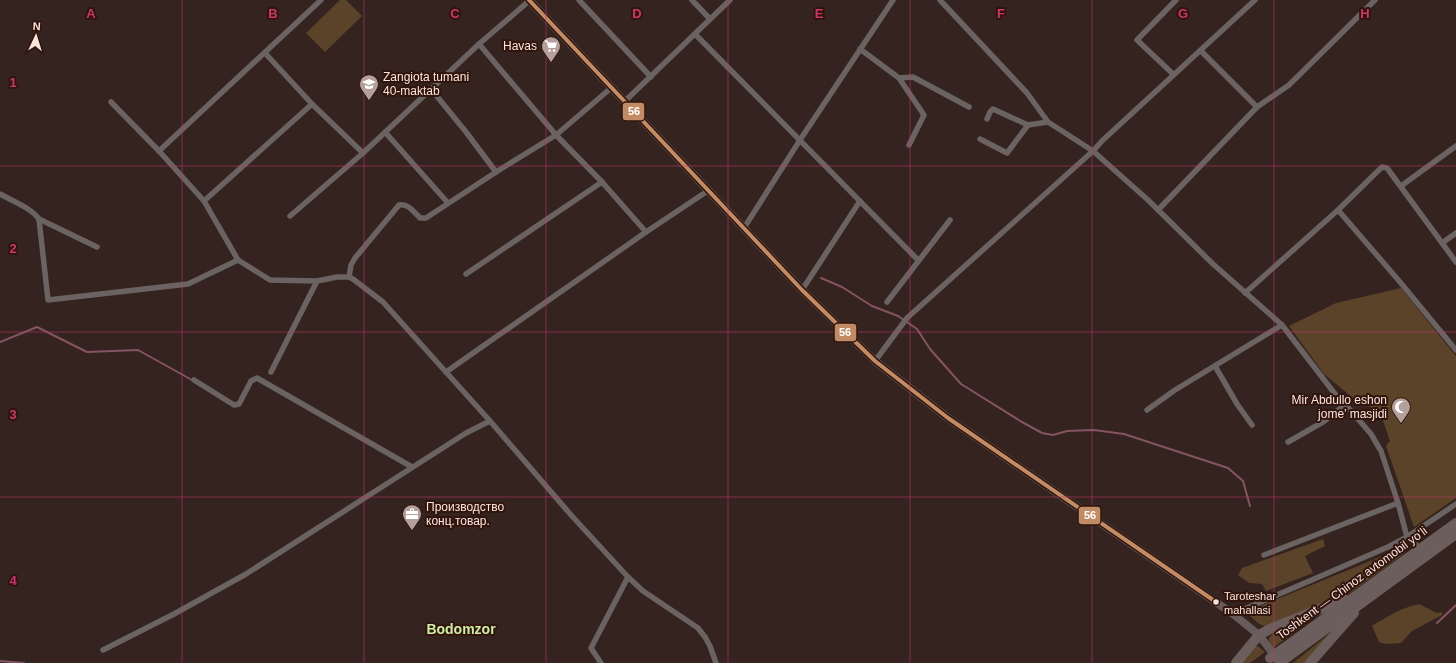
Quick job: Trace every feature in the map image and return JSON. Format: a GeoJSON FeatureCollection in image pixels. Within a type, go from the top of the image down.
{"type":"FeatureCollection","features":[{"type":"Feature","properties":{"kind":"highway","name":"Toshkent — Chinoz avtomobil yoʻli"},"geometry":{"type":"LineString","coordinates":[[1273,662],[1366,593],[1456,523]]}},
{"type":"Feature","properties":{"kind":"highway","name":"Toshkent — Chinoz avtomobil yoʻli"},"geometry":{"type":"LineString","coordinates":[[1366,593],[1456,534]]}},
{"type":"Feature","properties":{"kind":"highway"},"geometry":{"type":"LineString","coordinates":[[1236,663],[1259,635],[1270,629],[1366,593]]}},
{"type":"Feature","properties":{"kind":"highway"},"geometry":{"type":"LineString","coordinates":[[1310,663],[1366,593]]}},
{"type":"Feature","properties":{"kind":"main road"},"geometry":{"type":"LineString","coordinates":[[529,0],[802,290],[875,361],[954,422],[1233,614],[1259,635],[1273,662]]}},
{"type":"Feature","properties":{"kind":"street"},"geometry":{"type":"LineString","coordinates":[[159,151],[321,0]]}},
{"type":"Feature","properties":{"kind":"street"},"geometry":{"type":"LineString","coordinates":[[290,216],[363,153],[479,44],[529,0]]}},
{"type":"Feature","properties":{"kind":"street"},"geometry":{"type":"LineString","coordinates":[[579,0],[651,77]]}},
{"type":"Feature","properties":{"kind":"street"},"geometry":{"type":"LineString","coordinates":[[692,0],[710,19]]}},
{"type":"Feature","properties":{"kind":"street"},"geometry":{"type":"LineString","coordinates":[[624,102],[730,0]]}},
{"type":"Feature","properties":{"kind":"street"},"geometry":{"type":"LineString","coordinates":[[744,228],[800,140],[893,0]]}},
{"type":"Feature","properties":{"kind":"street"},"geometry":{"type":"LineString","coordinates":[[940,0],[1027,93],[1048,122],[1093,151],[1158,210],[1213,264],[1282,325],[1335,394],[1346,404],[1371,434],[1380,451],[1398,503],[1407,537],[1421,549]]}},
{"type":"Feature","properties":{"kind":"street"},"geometry":{"type":"LineString","coordinates":[[1174,74],[1137,40],[1176,0]]}},
{"type":"Feature","properties":{"kind":"street"},"geometry":{"type":"LineString","coordinates":[[875,361],[907,318],[1093,151],[1103,140],[1255,0]]}},
{"type":"Feature","properties":{"kind":"street"},"geometry":{"type":"LineString","coordinates":[[1158,210],[1257,107],[1289,85],[1375,0]]}},
{"type":"Feature","properties":{"kind":"street"},"geometry":{"type":"LineString","coordinates":[[695,34],[918,260]]}},
{"type":"Feature","properties":{"kind":"street"},"geometry":{"type":"LineString","coordinates":[[479,44],[556,135],[602,182],[646,232]]}},
{"type":"Feature","properties":{"kind":"street"},"geometry":{"type":"LineString","coordinates":[[860,49],[899,78],[924,115],[909,145]]}},
{"type":"Feature","properties":{"kind":"street"},"geometry":{"type":"LineString","coordinates":[[1201,51],[1257,107]]}},
{"type":"Feature","properties":{"kind":"street"},"geometry":{"type":"LineString","coordinates":[[265,53],[312,104],[363,153]]}},
{"type":"Feature","properties":{"kind":"street"},"geometry":{"type":"LineString","coordinates":[[899,78],[913,77],[969,107]]}},
{"type":"Feature","properties":{"kind":"street"},"geometry":{"type":"LineString","coordinates":[[348,277],[351,265],[355,258],[400,205],[407,205],[420,218],[423,219],[556,135],[611,88]]}},
{"type":"Feature","properties":{"kind":"street"},"geometry":{"type":"LineString","coordinates":[[431,89],[496,172]]}},
{"type":"Feature","properties":{"kind":"street"},"geometry":{"type":"LineString","coordinates":[[111,102],[159,151],[204,201],[238,260],[270,280],[297,282],[348,277],[353,279],[383,302],[490,421],[571,515],[628,577],[643,591],[698,628],[706,637],[716,663]]}},
{"type":"Feature","properties":{"kind":"street"},"geometry":{"type":"LineString","coordinates":[[204,201],[312,104]]}},
{"type":"Feature","properties":{"kind":"street"},"geometry":{"type":"LineString","coordinates":[[986,119],[993,109],[1028,124],[1048,122]]}},
{"type":"Feature","properties":{"kind":"street"},"geometry":{"type":"LineString","coordinates":[[980,139],[1007,153],[1028,124]]}},
{"type":"Feature","properties":{"kind":"street"},"geometry":{"type":"LineString","coordinates":[[385,132],[448,203]]}},
{"type":"Feature","properties":{"kind":"street"},"geometry":{"type":"LineString","coordinates":[[1401,186],[1456,146]]}},
{"type":"Feature","properties":{"kind":"street"},"geometry":{"type":"LineString","coordinates":[[1245,293],[1338,210],[1382,167],[1387,168],[1456,262]]}},
{"type":"Feature","properties":{"kind":"street"},"geometry":{"type":"LineString","coordinates":[[466,274],[602,182]]}},
{"type":"Feature","properties":{"kind":"street"},"geometry":{"type":"LineString","coordinates":[[446,372],[646,232],[709,190]]}},
{"type":"Feature","properties":{"kind":"street"},"geometry":{"type":"LineString","coordinates":[[0,194],[26,209],[39,219],[97,247]]}},
{"type":"Feature","properties":{"kind":"street"},"geometry":{"type":"LineString","coordinates":[[802,290],[860,201]]}},
{"type":"Feature","properties":{"kind":"street"},"geometry":{"type":"LineString","coordinates":[[1338,210],[1456,350]]}},
{"type":"Feature","properties":{"kind":"street"},"geometry":{"type":"LineString","coordinates":[[39,219],[48,300],[188,284],[238,260]]}},
{"type":"Feature","properties":{"kind":"street"},"geometry":{"type":"LineString","coordinates":[[887,302],[950,220]]}},
{"type":"Feature","properties":{"kind":"street"},"geometry":{"type":"LineString","coordinates":[[1442,243],[1456,233]]}},
{"type":"Feature","properties":{"kind":"street"},"geometry":{"type":"LineString","coordinates":[[271,372],[317,281]]}},
{"type":"Feature","properties":{"kind":"street"},"geometry":{"type":"LineString","coordinates":[[1147,410],[1175,390],[1282,325]]}},
{"type":"Feature","properties":{"kind":"street"},"geometry":{"type":"LineString","coordinates":[[1215,366],[1236,404],[1252,425]]}},
{"type":"Feature","properties":{"kind":"street"},"geometry":{"type":"LineString","coordinates":[[194,380],[236,405],[239,404],[251,381],[257,378],[412,467]]}},
{"type":"Feature","properties":{"kind":"street"},"geometry":{"type":"LineString","coordinates":[[1288,442],[1323,422],[1346,404]]}},
{"type":"Feature","properties":{"kind":"street"},"geometry":{"type":"LineString","coordinates":[[103,650],[174,614],[246,574],[466,433],[490,421]]}},
{"type":"Feature","properties":{"kind":"street"},"geometry":{"type":"LineString","coordinates":[[1264,555],[1398,503]]}},
{"type":"Feature","properties":{"kind":"street"},"geometry":{"type":"LineString","coordinates":[[1233,614],[1388,547],[1407,537],[1456,504]]}},
{"type":"Feature","properties":{"kind":"street"},"geometry":{"type":"LineString","coordinates":[[602,663],[591,648],[628,577]]}},
{"type":"Feature","properties":{"kind":"shaded area"},"geometry":{"type":"Polygon","coordinates":[[[340,0],[346,0],[362,16],[325,52],[306,33],[340,0]]]}},
{"type":"Feature","properties":{"kind":"shaded area"},"geometry":{"type":"Polygon","coordinates":[[[1401,288],[1456,356],[1456,498],[1414,527],[1386,446],[1390,441],[1381,415],[1361,400],[1359,403],[1324,374],[1289,326],[1336,303],[1401,288]]]}},
{"type":"Feature","properties":{"kind":"shaded area"},"geometry":{"type":"Polygon","coordinates":[[[1323,539],[1325,546],[1305,556],[1313,573],[1266,591],[1262,584],[1249,583],[1238,575],[1242,568],[1323,539]]]}},
{"type":"Feature","properties":{"kind":"shaded area"},"geometry":{"type":"Polygon","coordinates":[[[1402,548],[1405,553],[1350,593],[1267,627],[1259,624],[1248,614],[1248,611],[1402,548]]]}},
{"type":"Feature","properties":{"kind":"shaded area"},"geometry":{"type":"Polygon","coordinates":[[[1419,604],[1437,613],[1442,612],[1442,615],[1412,631],[1401,643],[1385,644],[1379,642],[1372,626],[1400,610],[1419,604]]]}},
{"type":"Feature","properties":{"kind":"shaded area"},"geometry":{"type":"Polygon","coordinates":[[[1327,608],[1273,648],[1269,644],[1269,638],[1276,630],[1327,608]]]}},
{"type":"Feature","properties":{"kind":"shaded area"},"geometry":{"type":"Polygon","coordinates":[[[1335,629],[1305,663],[1293,663],[1335,629]]]}},
{"type":"Feature","properties":{"kind":"shaded area"},"geometry":{"type":"Polygon","coordinates":[[[1258,646],[1265,652],[1250,663],[1239,663],[1254,647],[1258,646]]]}},
{"type":"Feature","properties":{"kind":"waterway"},"geometry":{"type":"LineString","coordinates":[[821,278],[842,287],[872,306],[898,316],[917,329],[930,349],[961,384],[1042,433],[1053,435],[1067,431],[1094,430],[1124,434],[1228,468],[1243,481],[1250,506]]}},
{"type":"Feature","properties":{"kind":"waterway"},"geometry":{"type":"LineString","coordinates":[[0,342],[37,327],[87,352],[138,350],[192,380]]}},
{"type":"Feature","properties":{"kind":"waterway"},"geometry":{"type":"LineString","coordinates":[[1437,623],[1456,605]]}},
{"type":"Feature","properties":{"kind":"waterway"},"geometry":{"type":"LineString","coordinates":[[0,661],[24,663]]}},
{"type":"Feature","properties":{"kind":"transit line","name":"56"},"geometry":{"type":"LineString","coordinates":[[529,0],[802,290],[875,361],[948,418],[1216,602]]}},
{"type":"Feature","properties":{"kind":"place","name":"Havas"},"geometry":{"type":"Point","coordinates":[551,63]}},
{"type":"Feature","properties":{"kind":"place","name":"Zangiota tumani 40-maktab"},"geometry":{"type":"Point","coordinates":[369,101]}},
{"type":"Feature","properties":{"kind":"place","name":"Mir Abdullo eshon jome’ masjidi"},"geometry":{"type":"Point","coordinates":[1401,424]}},
{"type":"Feature","properties":{"kind":"place","name":"Производство конц.товар."},"geometry":{"type":"Point","coordinates":[412,531]}},
{"type":"Feature","properties":{"kind":"place","name":"Taroteshar mahallasi"},"geometry":{"type":"Point","coordinates":[1216,602]}},
{"type":"Feature","properties":{"kind":"district","name":"Bodomzor"},"geometry":{"type":"Point","coordinates":[461,629]}}]}
